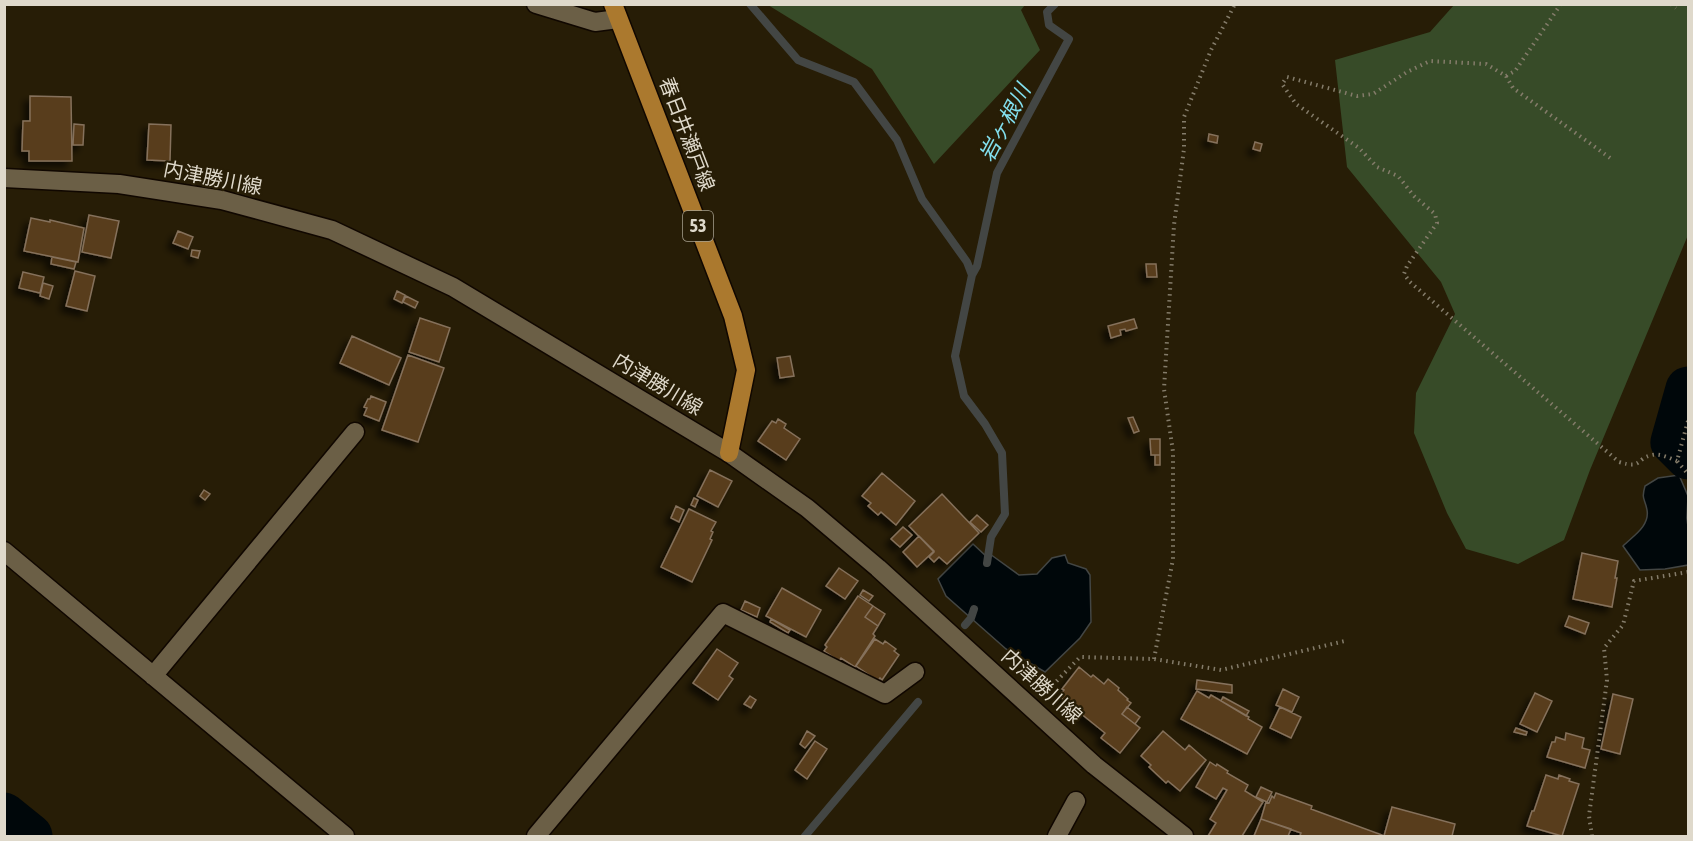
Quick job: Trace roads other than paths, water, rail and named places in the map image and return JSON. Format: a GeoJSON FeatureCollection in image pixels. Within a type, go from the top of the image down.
{"type":"FeatureCollection","features":[{"type":"Feature","properties":{"kind":"main road","name":"春日井瀬戸線"},"geometry":{"type":"LineString","coordinates":[[616,12],[733,316],[746,370],[729,453]]}},
{"type":"Feature","properties":{"kind":"street"},"geometry":{"type":"LineString","coordinates":[[536,4],[595,22],[616,12]]}},
{"type":"Feature","properties":{"kind":"street","name":"内津勝川線"},"geometry":{"type":"LineString","coordinates":[[4,178],[119,184],[222,200],[332,230],[453,287],[729,453],[807,508],[878,568],[1094,765],[1184,837]]}},
{"type":"Feature","properties":{"kind":"street"},"geometry":{"type":"LineString","coordinates":[[153,676],[355,432]]}},
{"type":"Feature","properties":{"kind":"street"},"geometry":{"type":"LineString","coordinates":[[4,551],[345,837]]}},
{"type":"Feature","properties":{"kind":"street"},"geometry":{"type":"LineString","coordinates":[[536,837],[723,613],[885,694],[915,672]]}},
{"type":"Feature","properties":{"kind":"street"},"geometry":{"type":"LineString","coordinates":[[1057,837],[1076,801]]}},
{"type":"Feature","properties":{"kind":"waterway"},"geometry":{"type":"LineString","coordinates":[[750,4],[798,60],[854,82],[897,140],[922,199],[967,262],[972,275],[955,356],[964,396],[985,424],[1002,453],[1005,514],[991,537],[987,563]]}},
{"type":"Feature","properties":{"kind":"waterway","name":"岩ヶ根川"},"geometry":{"type":"LineString","coordinates":[[972,275],[977,266],[997,173],[1069,39],[1049,25],[1047,12],[1055,4]]}},
{"type":"Feature","properties":{"kind":"waterway"},"geometry":{"type":"LineString","coordinates":[[1688,389],[1673,442],[1688,457]]}},
{"type":"Feature","properties":{"kind":"waterway"},"geometry":{"type":"LineString","coordinates":[[965,625],[974,609]]}},
{"type":"Feature","properties":{"kind":"waterway"},"geometry":{"type":"LineString","coordinates":[[805,836],[918,702]]}},
{"type":"Feature","properties":{"kind":"waterway"},"geometry":{"type":"LineString","coordinates":[[4,815],[30,836]]}}]}
